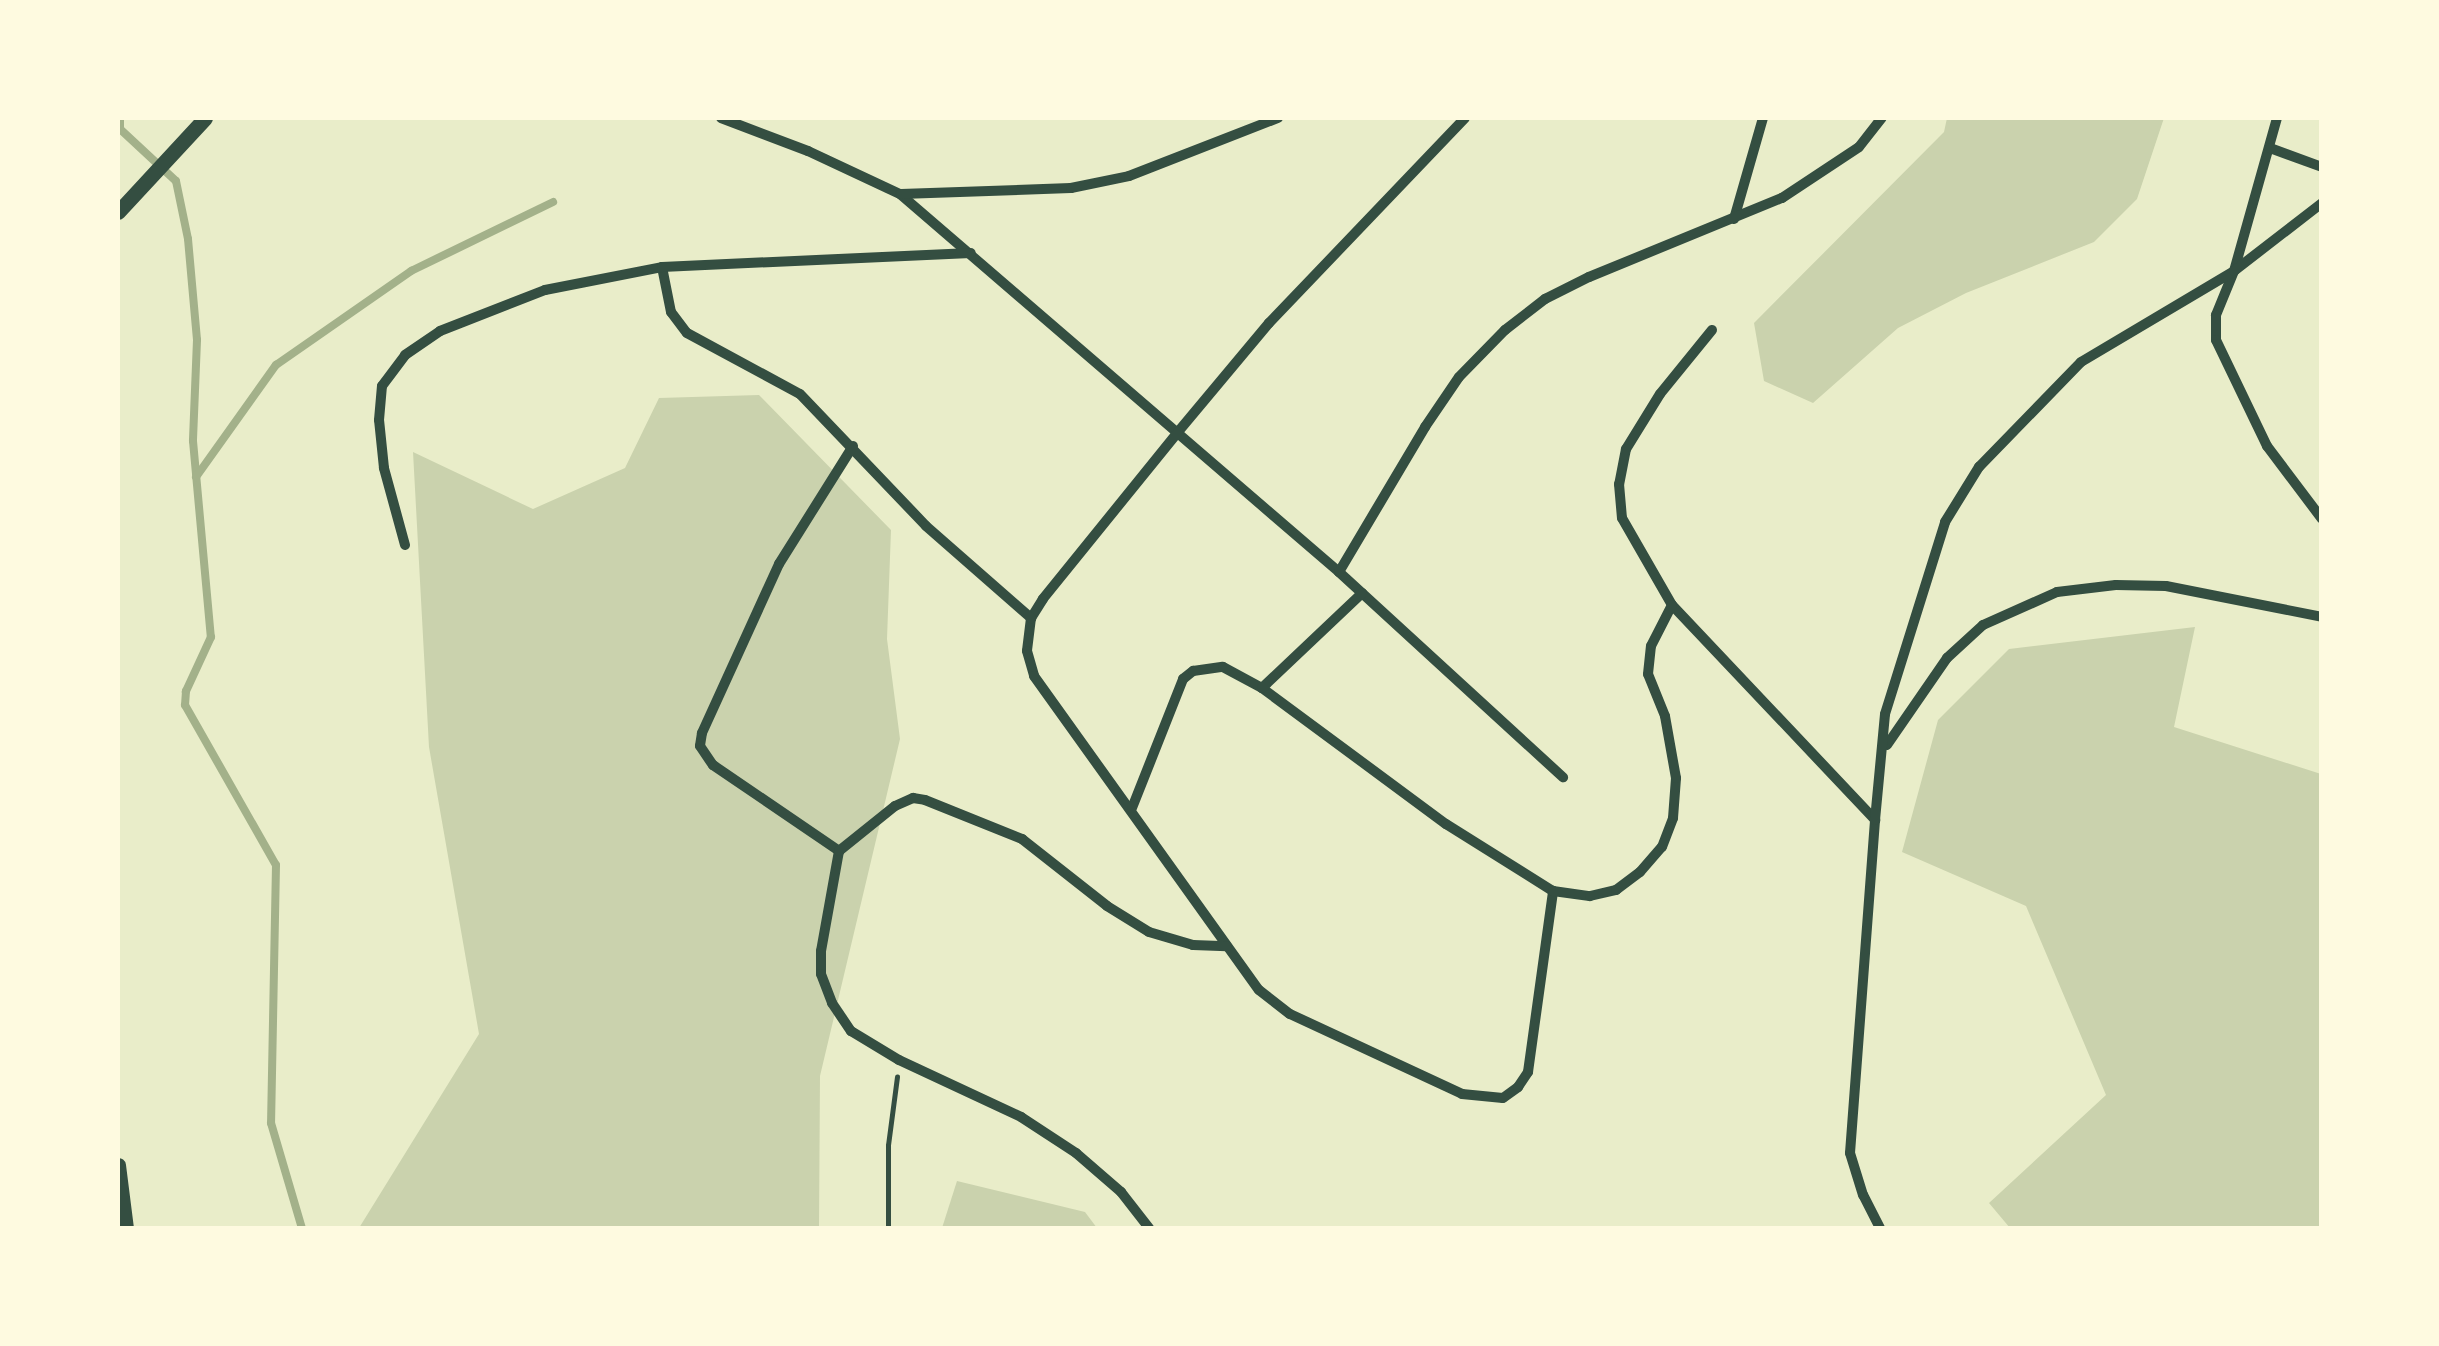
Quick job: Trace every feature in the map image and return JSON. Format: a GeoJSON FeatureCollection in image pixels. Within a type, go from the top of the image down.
{"type":"FeatureCollection","features":[{"type":"Feature","properties":{"kind":"street"},"geometry":{"type":"LineString","coordinates":[[118,212],[206,118]]}},
{"type":"Feature","properties":{"kind":"street"},"geometry":{"type":"LineString","coordinates":[[722,118],[808,150],[900,194],[1362,592],[1563,777]]}},
{"type":"Feature","properties":{"kind":"street"},"geometry":{"type":"LineString","coordinates":[[900,194],[1070,188],[1128,176],[1278,118]]}},
{"type":"Feature","properties":{"kind":"street"},"geometry":{"type":"LineString","coordinates":[[1465,118],[1269,324],[1178,432],[1031,618],[1027,650],[1034,676],[1259,990],[1290,1014],[1462,1094],[1503,1098],[1518,1087],[1528,1072],[1553,890]]}},
{"type":"Feature","properties":{"kind":"street"},"geometry":{"type":"LineString","coordinates":[[1734,219],[1763,118]]}},
{"type":"Feature","properties":{"kind":"street"},"geometry":{"type":"LineString","coordinates":[[1338,572],[1442,402],[1505,330],[1545,299],[1589,277],[1782,198],[1859,147],[1882,118]]}},
{"type":"Feature","properties":{"kind":"street"},"geometry":{"type":"LineString","coordinates":[[2276,118],[2234,271],[2216,315],[2216,340],[2253,422],[2298,493],[2322,519]]}},
{"type":"Feature","properties":{"kind":"street"},"geometry":{"type":"LineString","coordinates":[[2270,148],[2322,167]]}},
{"type":"Feature","properties":{"kind":"street"},"geometry":{"type":"LineString","coordinates":[[1880,1228],[1862,1196],[1850,1153],[1875,820],[1886,747],[1886,714],[1945,522],[1979,467],[2081,362],[2234,271],[2322,203]]}},
{"type":"Feature","properties":{"kind":"street"},"geometry":{"type":"LineString","coordinates":[[405,545],[384,468],[378,420],[382,386],[405,355],[440,332],[545,290],[662,267],[972,253]]}},
{"type":"Feature","properties":{"kind":"street"},"geometry":{"type":"LineString","coordinates":[[662,267],[671,312],[687,333],[800,394],[926,526],[1031,618]]}},
{"type":"Feature","properties":{"kind":"street"},"geometry":{"type":"LineString","coordinates":[[1712,330],[1626,450],[1619,484],[1622,518],[1672,605],[1875,820]]}},
{"type":"Feature","properties":{"kind":"street"},"geometry":{"type":"LineString","coordinates":[[840,851],[714,765],[700,746],[702,733],[780,564],[853,446]]}},
{"type":"Feature","properties":{"kind":"street"},"geometry":{"type":"LineString","coordinates":[[1886,747],[1947,658],[1983,625],[2057,592],[2116,585],[2166,586],[2322,616]]}},
{"type":"Feature","properties":{"kind":"street"},"geometry":{"type":"LineString","coordinates":[[1262,688],[1362,592]]}},
{"type":"Feature","properties":{"kind":"street"},"geometry":{"type":"LineString","coordinates":[[1132,808],[1183,680],[1193,670],[1223,667],[1262,688],[1446,824],[1553,890],[1590,896],[1616,890],[1662,847],[1673,818],[1676,778],[1665,716],[1648,674],[1651,646],[1672,605]]}},
{"type":"Feature","properties":{"kind":"street"},"geometry":{"type":"LineString","coordinates":[[1149,1228],[1122,1192],[1076,1153],[1020,1117],[899,1060],[851,1031],[832,1003],[822,974],[821,950],[840,851],[906,800],[926,800],[1022,840],[1106,906],[1149,932],[1193,945],[1227,946]]}},
{"type":"Feature","properties":{"kind":"street"},"geometry":{"type":"LineString","coordinates":[[118,1165],[126,1228]]}},
{"type":"Feature","properties":{"kind":"path"},"geometry":{"type":"LineString","coordinates":[[888,1228],[888,1145],[899,1060]]}},
{"type":"Feature","properties":{"kind":"green space"},"geometry":{"type":"Polygon","coordinates":[[[1947,118],[2164,118],[2137,199],[2094,242],[1966,293],[1898,328],[1813,403],[1764,381],[1754,323],[1944,132],[1947,118]]]}},
{"type":"Feature","properties":{"kind":"green space"},"geometry":{"type":"Polygon","coordinates":[[[759,395],[891,530],[887,639],[900,739],[820,1076],[819,1228],[359,1228],[479,1034],[429,747],[413,452],[533,509],[625,468],[659,398],[759,395]]]}},
{"type":"Feature","properties":{"kind":"green space"},"geometry":{"type":"Polygon","coordinates":[[[2195,627],[2174,727],[2321,774],[2321,1228],[2010,1228],[1989,1203],[2106,1095],[2026,906],[1902,852],[1938,720],[2009,649],[2195,627]]]}},
{"type":"Feature","properties":{"kind":"green space"},"geometry":{"type":"Polygon","coordinates":[[[957,1181],[1085,1212],[1097,1228],[942,1228],[957,1181]]]}},
{"type":"Feature","properties":{"kind":"waterway"},"geometry":{"type":"LineString","coordinates":[[120,118],[120,129],[176,181],[188,239],[197,340],[193,441],[211,637],[186,691],[185,705],[276,865],[271,1123],[302,1228]]}},
{"type":"Feature","properties":{"kind":"waterway"},"geometry":{"type":"LineString","coordinates":[[196,477],[276,365],[411,271],[553,202]]}}]}
